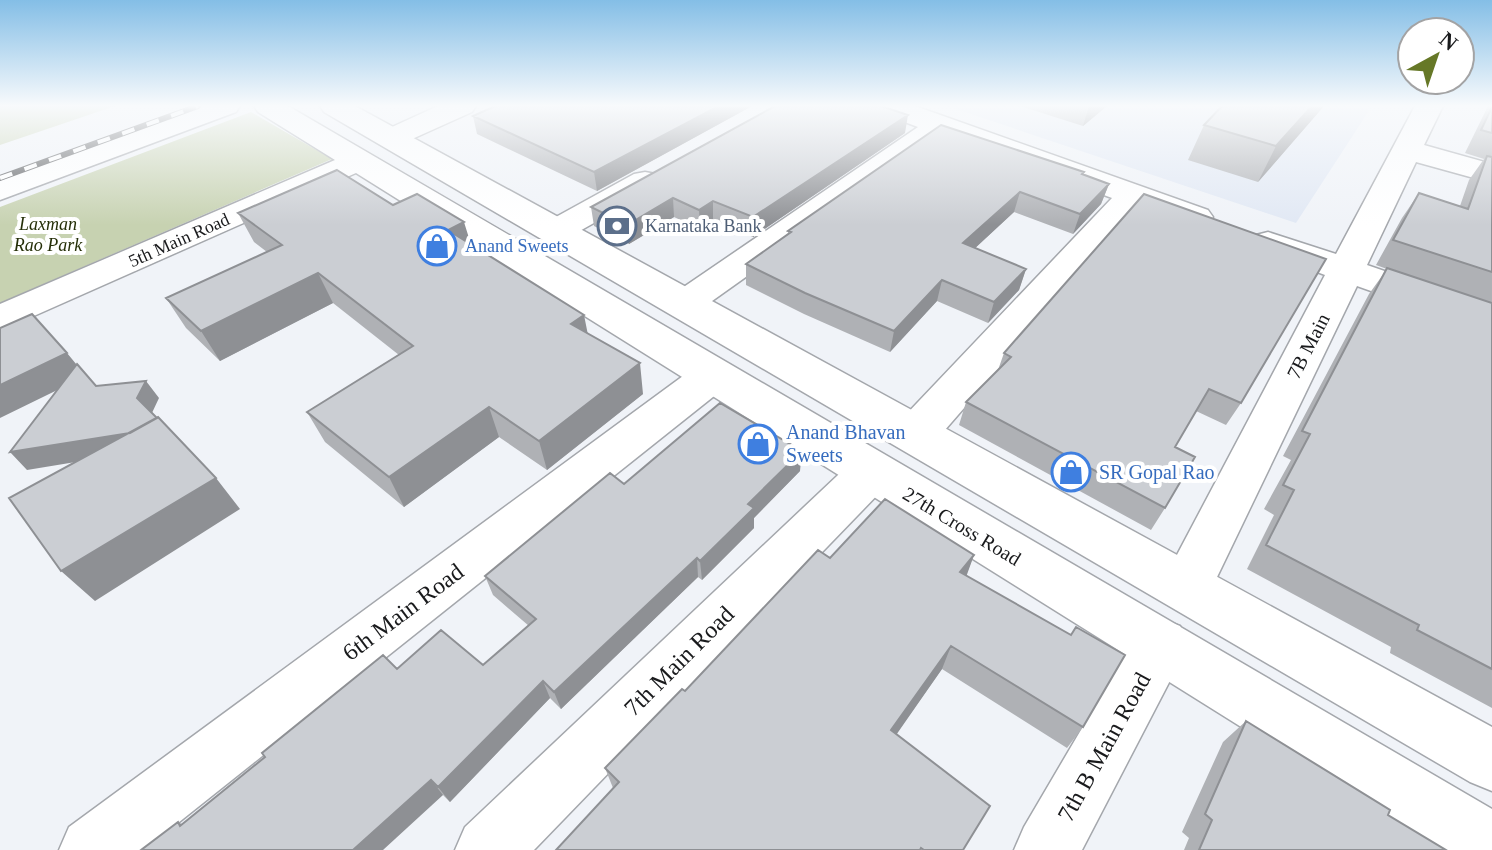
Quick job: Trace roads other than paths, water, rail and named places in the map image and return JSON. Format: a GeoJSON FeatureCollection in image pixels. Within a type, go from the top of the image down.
{"type":"FeatureCollection","features":[{"type":"Feature","properties":{"kind":"street"},"geometry":{"type":"LineString","coordinates":[[0,162],[46,146]]}},
{"type":"Feature","properties":{"kind":"street"},"geometry":{"type":"LineString","coordinates":[[0,190],[119,146]]}},
{"type":"Feature","properties":{"kind":"street","name":"27th Cross Road"},"geometry":{"type":"LineString","coordinates":[[366,146],[557,230],[1492,760]]}},
{"type":"Feature","properties":{"kind":"street","name":"27th Cross Road"},"geometry":{"type":"LineString","coordinates":[[371,146],[713,375],[1492,846]]}},
{"type":"Feature","properties":{"kind":"street","name":"5th Main Road"},"geometry":{"type":"LineString","coordinates":[[0,319],[381,146]]}},
{"type":"Feature","properties":{"kind":"street"},"geometry":{"type":"LineString","coordinates":[[685,303],[910,146]]}},
{"type":"Feature","properties":{"kind":"street"},"geometry":{"type":"LineString","coordinates":[[998,146],[1492,322]]}},
{"type":"Feature","properties":{"kind":"street","name":"7B Main"},"geometry":{"type":"LineString","coordinates":[[1187,586],[1409,146]]}},
{"type":"Feature","properties":{"kind":"street"},"geometry":{"type":"LineString","coordinates":[[1407,150],[1492,174]]}},
{"type":"Feature","properties":{"kind":"street"},"geometry":{"type":"LineString","coordinates":[[557,230],[668,168]]}},
{"type":"Feature","properties":{"kind":"street"},"geometry":{"type":"LineString","coordinates":[[915,434],[1133,194]]}},
{"type":"Feature","properties":{"kind":"street","name":"6th Main Road"},"geometry":{"type":"LineString","coordinates":[[92,850],[713,375]]}},
{"type":"Feature","properties":{"kind":"street","name":"7th Main Road"},"geometry":{"type":"LineString","coordinates":[[488,850],[871,472]]}},
{"type":"Feature","properties":{"kind":"street","name":"7th B Main Road"},"geometry":{"type":"LineString","coordinates":[[1047,850],[1161,644]]}},
{"type":"Feature","properties":{"kind":"railway"},"geometry":{"type":"LineString","coordinates":[[0,178],[89,146]]}},
{"type":"Feature","properties":{"kind":"place","name":"Karnataka Bank"},"geometry":{"type":"Point","coordinates":[617,226]}},
{"type":"Feature","properties":{"kind":"place","name":"Anand Sweets"},"geometry":{"type":"Point","coordinates":[437,246]}},
{"type":"Feature","properties":{"kind":"place","name":"Anand Bhavan Sweets"},"geometry":{"type":"Point","coordinates":[758,444]}},
{"type":"Feature","properties":{"kind":"place","name":"SR Gopal Rao"},"geometry":{"type":"Point","coordinates":[1071,472]}},
{"type":"Feature","properties":{"kind":"park label","name":"Laxman Rao Park"},"geometry":{"type":"Point","coordinates":[48,234]}}]}
